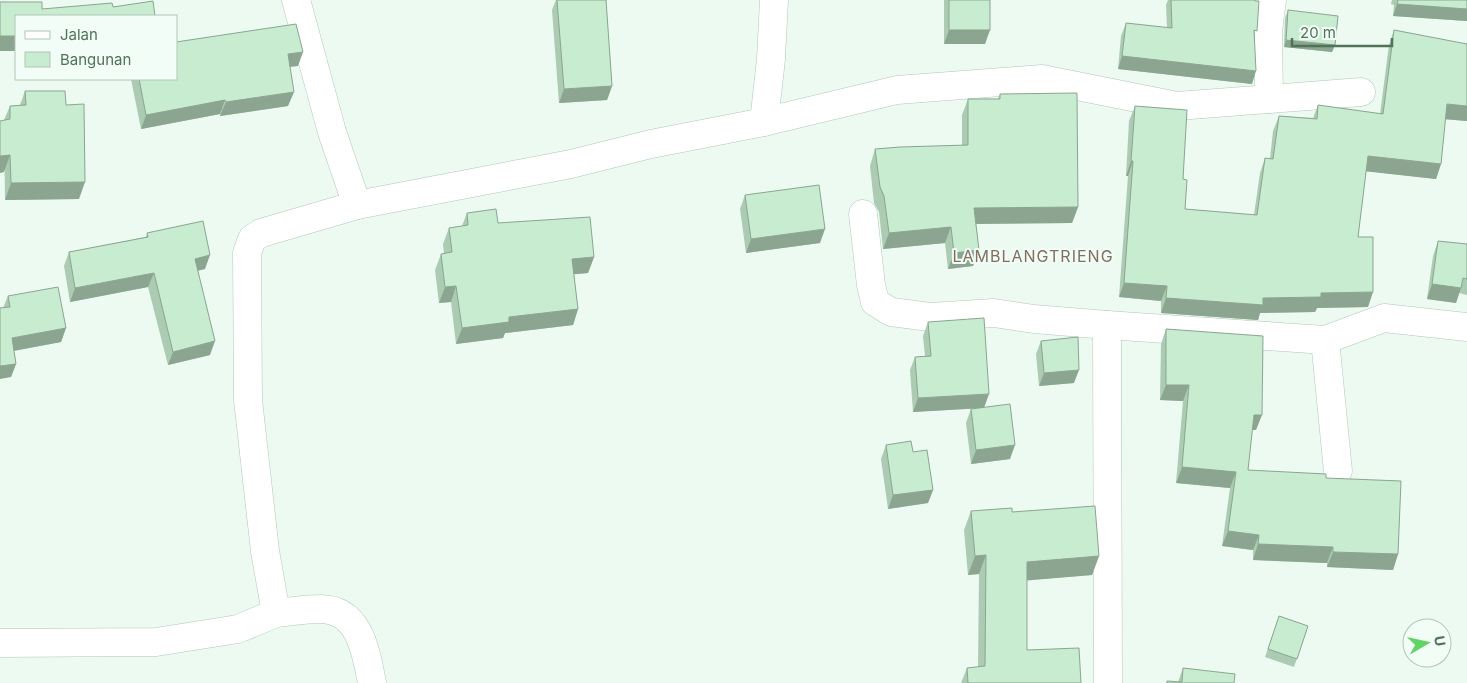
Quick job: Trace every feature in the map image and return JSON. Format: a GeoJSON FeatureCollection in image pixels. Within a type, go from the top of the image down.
{"type":"FeatureCollection","features":[{"type":"Feature","properties":{"kind":"street"},"geometry":{"type":"LineString","coordinates":[[296,0],[332,132],[348,174],[357,205]]}},
{"type":"Feature","properties":{"kind":"street"},"geometry":{"type":"LineString","coordinates":[[764,122],[771,59],[774,0]]}},
{"type":"Feature","properties":{"kind":"street"},"geometry":{"type":"LineString","coordinates":[[1269,99],[1268,31],[1272,0]]}},
{"type":"Feature","properties":{"kind":"street"},"geometry":{"type":"LineString","coordinates":[[276,614],[265,551],[248,400],[247,253],[252,239],[261,233],[357,205],[570,164],[651,144],[764,122],[897,90],[1042,79],[1177,106],[1361,92]]}},
{"type":"Feature","properties":{"kind":"street"},"geometry":{"type":"LineString","coordinates":[[863,214],[871,286],[875,302],[891,312],[930,317],[994,313],[1034,319],[1326,340],[1384,318],[1467,327]]}},
{"type":"Feature","properties":{"kind":"street"},"geometry":{"type":"LineString","coordinates":[[1107,324],[1108,683]]}},
{"type":"Feature","properties":{"kind":"street"},"geometry":{"type":"LineString","coordinates":[[1326,340],[1338,471]]}},
{"type":"Feature","properties":{"kind":"street"},"geometry":{"type":"LineString","coordinates":[[0,644],[156,642],[238,629],[276,614],[320,609],[339,612],[356,626],[366,651],[372,683]]}},
{"type":"Feature","properties":{"kind":"building"},"geometry":{"type":"Polygon","coordinates":[[[557,0],[606,0],[612,86],[564,89],[557,0]]]}},
{"type":"Feature","properties":{"kind":"building"},"geometry":{"type":"Polygon","coordinates":[[[949,0],[990,0],[990,30],[949,30],[949,0]]]}},
{"type":"Feature","properties":{"kind":"building"},"geometry":{"type":"Polygon","coordinates":[[[1171,0],[1259,1],[1257,31],[1254,30],[1256,71],[1122,56],[1126,23],[1172,28],[1171,0]]]}},
{"type":"Feature","properties":{"kind":"building"},"geometry":{"type":"Polygon","coordinates":[[[1398,0],[1467,0],[1467,9],[1397,4],[1398,0]]]}},
{"type":"Feature","properties":{"kind":"building"},"geometry":{"type":"Polygon","coordinates":[[[153,1],[155,15],[15,15],[15,36],[0,36],[0,2],[42,2],[42,9],[112,3],[113,7],[153,1]]]}},
{"type":"Feature","properties":{"kind":"building"},"geometry":{"type":"Polygon","coordinates":[[[1288,10],[1338,16],[1335,45],[1286,40],[1288,10]]]}},
{"type":"Feature","properties":{"kind":"building"},"geometry":{"type":"Polygon","coordinates":[[[296,24],[303,52],[288,54],[294,92],[226,102],[225,100],[146,115],[139,80],[178,80],[178,42],[296,24]]]}},
{"type":"Feature","properties":{"kind":"building"},"geometry":{"type":"Polygon","coordinates":[[[1394,30],[1467,44],[1467,106],[1447,104],[1441,164],[1368,156],[1358,237],[1373,237],[1373,292],[1321,293],[1321,297],[1263,298],[1263,305],[1166,298],[1167,286],[1124,283],[1135,106],[1187,110],[1183,179],[1187,180],[1185,209],[1257,215],[1265,158],[1273,159],[1279,116],[1317,119],[1318,105],[1383,114],[1394,30]]]}},
{"type":"Feature","properties":{"kind":"building"},"geometry":{"type":"Polygon","coordinates":[[[25,91],[65,91],[66,105],[84,104],[85,182],[11,183],[10,155],[0,156],[0,121],[10,119],[10,106],[26,105],[25,91]]]}},
{"type":"Feature","properties":{"kind":"building"},"geometry":{"type":"Polygon","coordinates":[[[1077,93],[1078,207],[974,208],[979,250],[954,253],[951,227],[889,233],[875,149],[968,145],[968,99],[1000,99],[1000,94],[1077,93]]]}},
{"type":"Feature","properties":{"kind":"building"},"geometry":{"type":"Polygon","coordinates":[[[819,185],[825,229],[751,239],[745,195],[819,185]]]}},
{"type":"Feature","properties":{"kind":"building"},"geometry":{"type":"Polygon","coordinates":[[[496,209],[498,223],[590,217],[594,257],[572,259],[578,309],[509,317],[509,322],[462,328],[456,286],[445,287],[441,254],[452,252],[449,228],[468,225],[467,213],[496,209]]]}},
{"type":"Feature","properties":{"kind":"building"},"geometry":{"type":"Polygon","coordinates":[[[203,221],[210,255],[195,259],[215,341],[173,352],[154,273],[75,288],[69,252],[148,237],[147,233],[203,221]]]}},
{"type":"Feature","properties":{"kind":"building"},"geometry":{"type":"Polygon","coordinates":[[[1438,241],[1467,244],[1467,279],[1463,278],[1461,288],[1432,284],[1438,241]]]}},
{"type":"Feature","properties":{"kind":"building"},"geometry":{"type":"Polygon","coordinates":[[[58,287],[66,328],[12,338],[16,364],[0,366],[0,308],[10,307],[8,296],[58,287]]]}},
{"type":"Feature","properties":{"kind":"building"},"geometry":{"type":"Polygon","coordinates":[[[984,318],[989,394],[918,398],[915,357],[931,356],[928,322],[984,318]]]}},
{"type":"Feature","properties":{"kind":"building"},"geometry":{"type":"Polygon","coordinates":[[[1166,329],[1263,336],[1262,415],[1254,415],[1248,470],[1326,474],[1326,478],[1401,481],[1398,554],[1333,552],[1333,547],[1258,544],[1259,535],[1228,531],[1236,472],[1182,467],[1189,385],[1166,385],[1166,329]]]}},
{"type":"Feature","properties":{"kind":"building"},"geometry":{"type":"Polygon","coordinates":[[[1078,337],[1079,370],[1044,373],[1041,341],[1078,337]]]}},
{"type":"Feature","properties":{"kind":"building"},"geometry":{"type":"Polygon","coordinates":[[[1010,404],[1015,445],[976,450],[971,409],[1010,404]]]}},
{"type":"Feature","properties":{"kind":"building"},"geometry":{"type":"Polygon","coordinates":[[[911,441],[913,452],[927,450],[933,490],[893,495],[886,445],[911,441]]]}},
{"type":"Feature","properties":{"kind":"building"},"geometry":{"type":"Polygon","coordinates":[[[1095,506],[1099,556],[1027,562],[1027,650],[1079,648],[1081,683],[968,683],[967,668],[985,666],[986,555],[975,556],[971,511],[1012,508],[1012,512],[1095,506]]]}},
{"type":"Feature","properties":{"kind":"building"},"geometry":{"type":"Polygon","coordinates":[[[1279,616],[1308,626],[1297,659],[1268,649],[1279,616]]]}},
{"type":"Feature","properties":{"kind":"building"},"geometry":{"type":"Polygon","coordinates":[[[1183,668],[1235,674],[1234,683],[1167,683],[1167,681],[1182,682],[1183,668]]]}},
{"type":"Feature","properties":{"kind":"district","name":"LAMBLANGTRIENG"},"geometry":{"type":"Point","coordinates":[1033,256]}}]}
